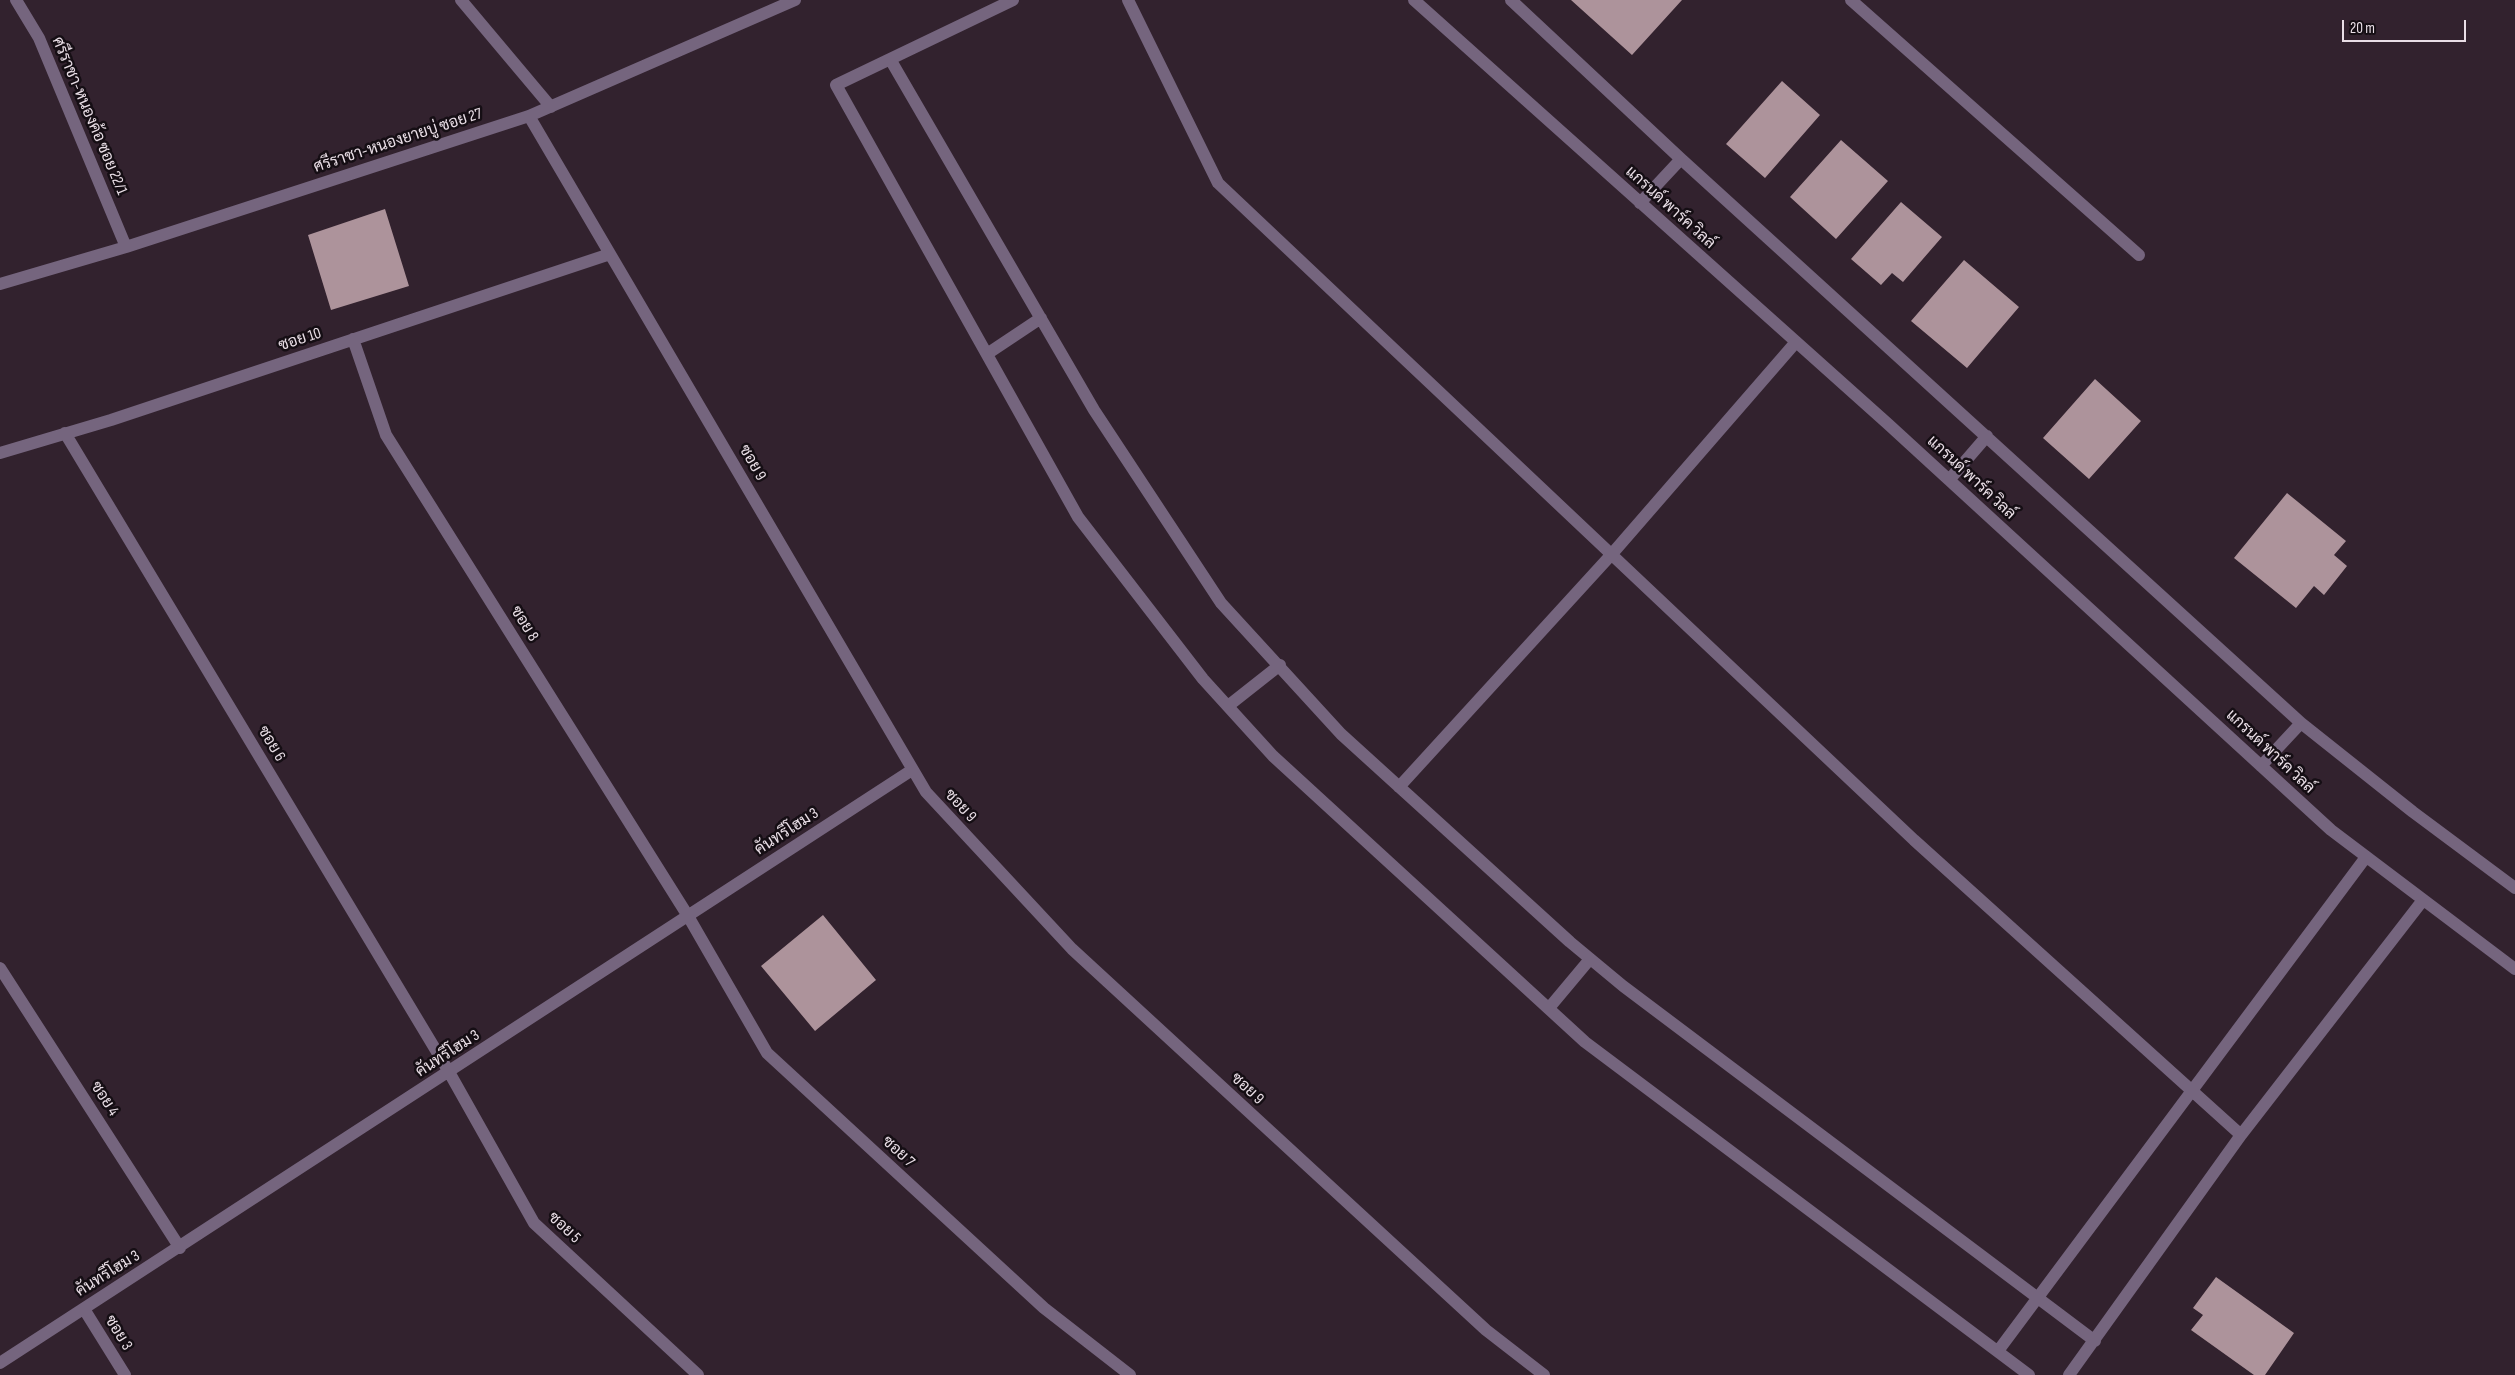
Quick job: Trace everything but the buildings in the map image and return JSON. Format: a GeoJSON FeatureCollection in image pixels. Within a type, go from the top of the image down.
{"type":"FeatureCollection","features":[{"type":"Feature","properties":{"kind":"street","name":"ศรีราชา-หนองค้อ ซอย 22/1"},"geometry":{"type":"LineString","coordinates":[[16,0],[39,38],[126,247]]}},
{"type":"Feature","properties":{"kind":"street"},"geometry":{"type":"LineString","coordinates":[[461,0],[551,107]]}},
{"type":"Feature","properties":{"kind":"street","name":"ศรีราชา-หนองยายบู่ ซอย 27"},"geometry":{"type":"LineString","coordinates":[[0,284],[126,247],[529,116],[794,0]]}},
{"type":"Feature","properties":{"kind":"street"},"geometry":{"type":"LineString","coordinates":[[1014,0],[836,85],[1078,517],[1203,679],[1274,756],[1585,1042],[2029,1375]]}},
{"type":"Feature","properties":{"kind":"street"},"geometry":{"type":"LineString","coordinates":[[1128,0],[1218,183],[1914,840],[2241,1134]]}},
{"type":"Feature","properties":{"kind":"street","name":"แกรนด์ พาร์ค วิลล์"},"geometry":{"type":"LineString","coordinates":[[1414,0],[1949,480],[2331,830],[2515,969]]}},
{"type":"Feature","properties":{"kind":"street"},"geometry":{"type":"LineString","coordinates":[[1512,0],[1681,159],[2301,723],[2406,806],[2515,888]]}},
{"type":"Feature","properties":{"kind":"street"},"geometry":{"type":"LineString","coordinates":[[1851,0],[2139,255]]}},
{"type":"Feature","properties":{"kind":"street"},"geometry":{"type":"LineString","coordinates":[[890,59],[1094,410],[1221,603],[1280,665],[1341,734],[1590,959],[2036,1299],[2095,1341]]}},
{"type":"Feature","properties":{"kind":"street","name":"ซอย 9"},"geometry":{"type":"LineString","coordinates":[[529,116],[926,792],[1072,949],[1486,1330],[1544,1375]]}},
{"type":"Feature","properties":{"kind":"street"},"geometry":{"type":"LineString","coordinates":[[1640,203],[1681,159]]}},
{"type":"Feature","properties":{"kind":"street","name":"ซอย 10"},"geometry":{"type":"LineString","coordinates":[[0,453],[610,254]]}},
{"type":"Feature","properties":{"kind":"street"},"geometry":{"type":"LineString","coordinates":[[987,354],[1041,318]]}},
{"type":"Feature","properties":{"kind":"street","name":"ซอย 8"},"geometry":{"type":"LineString","coordinates":[[354,339],[386,435],[688,916]]}},
{"type":"Feature","properties":{"kind":"street"},"geometry":{"type":"LineString","coordinates":[[1399,787],[1611,555],[1796,342]]}},
{"type":"Feature","properties":{"kind":"street","name":"ซอย 6"},"geometry":{"type":"LineString","coordinates":[[65,433],[449,1072]]}},
{"type":"Feature","properties":{"kind":"street"},"geometry":{"type":"LineString","coordinates":[[1949,480],[1987,436]]}},
{"type":"Feature","properties":{"kind":"street"},"geometry":{"type":"LineString","coordinates":[[1228,706],[1280,665]]}},
{"type":"Feature","properties":{"kind":"street"},"geometry":{"type":"LineString","coordinates":[[2261,766],[2301,723]]}},
{"type":"Feature","properties":{"kind":"street","name":"คันทรีโฮม 3"},"geometry":{"type":"LineString","coordinates":[[0,1364],[912,770]]}},
{"type":"Feature","properties":{"kind":"street"},"geometry":{"type":"LineString","coordinates":[[1998,1351],[2366,857]]}},
{"type":"Feature","properties":{"kind":"street"},"geometry":{"type":"LineString","coordinates":[[2069,1375],[2241,1134],[2423,900]]}},
{"type":"Feature","properties":{"kind":"street","name":"ซอย 7"},"geometry":{"type":"LineString","coordinates":[[688,916],[767,1053],[1044,1308],[1130,1375]]}},
{"type":"Feature","properties":{"kind":"street"},"geometry":{"type":"LineString","coordinates":[[1549,1008],[1590,959]]}},
{"type":"Feature","properties":{"kind":"street","name":"ซอย 4"},"geometry":{"type":"LineString","coordinates":[[0,968],[180,1248]]}},
{"type":"Feature","properties":{"kind":"street","name":"ซอย 5"},"geometry":{"type":"LineString","coordinates":[[449,1072],[534,1223],[698,1375]]}},
{"type":"Feature","properties":{"kind":"street","name":"ซอย 3"},"geometry":{"type":"LineString","coordinates":[[84,1309],[125,1375]]}}]}
